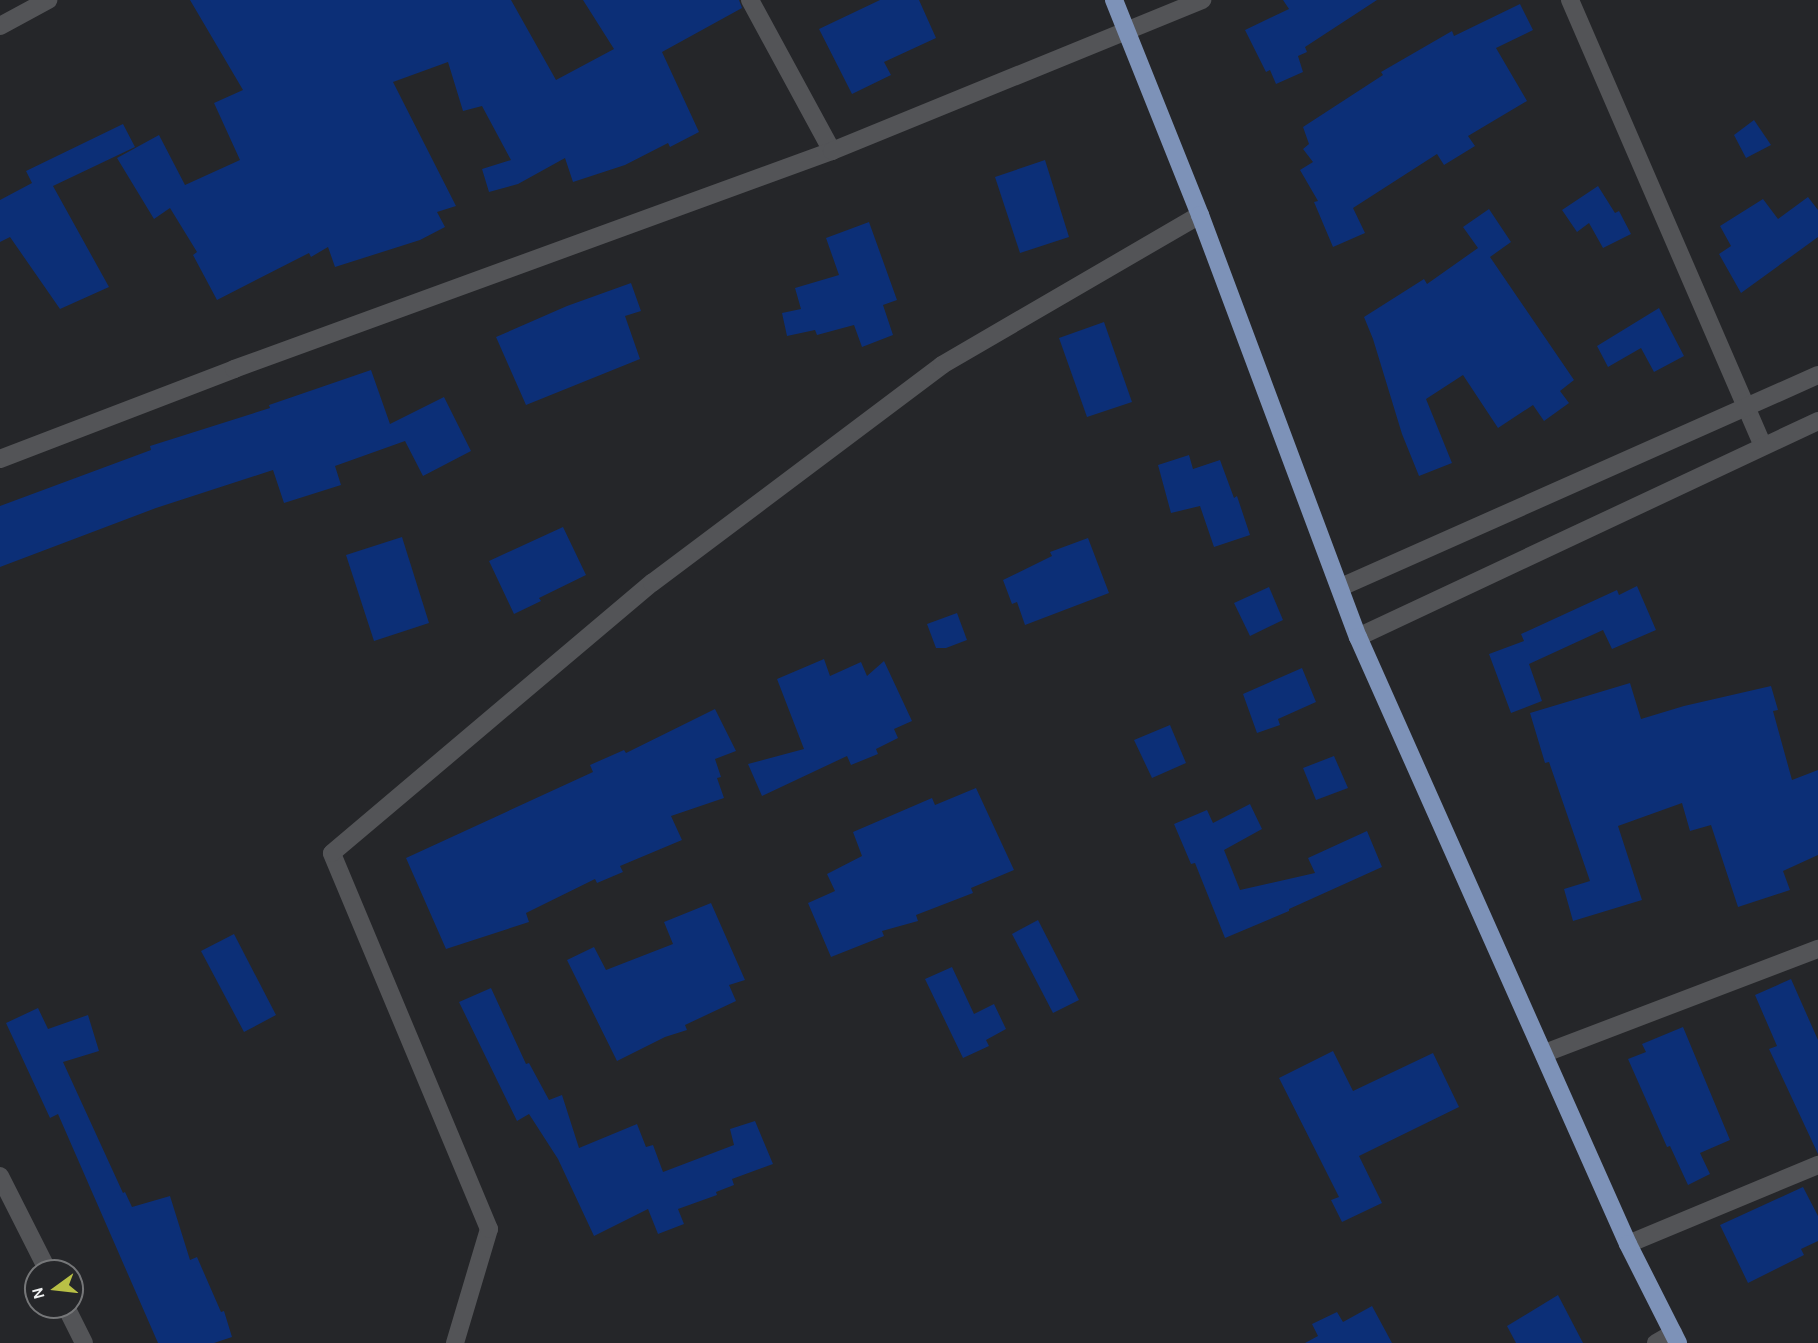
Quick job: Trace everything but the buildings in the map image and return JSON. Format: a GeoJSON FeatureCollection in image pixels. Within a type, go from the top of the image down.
{"type":"FeatureCollection","features":[{"type":"Feature","properties":{"kind":"main road"},"geometry":{"type":"LineString","coordinates":[[1114,0],[1200,215],[1358,637],[1628,1244],[1676,1338]]}},
{"type":"Feature","properties":{"kind":"street"},"geometry":{"type":"LineString","coordinates":[[0,26],[48,0]]}},
{"type":"Feature","properties":{"kind":"street"},"geometry":{"type":"LineString","coordinates":[[750,0],[832,151]]}},
{"type":"Feature","properties":{"kind":"street"},"geometry":{"type":"LineString","coordinates":[[0,459],[234,369],[832,151],[1126,33],[1202,0]]}},
{"type":"Feature","properties":{"kind":"street"},"geometry":{"type":"LineString","coordinates":[[1570,0],[1763,445]]}},
{"type":"Feature","properties":{"kind":"street"},"geometry":{"type":"LineString","coordinates":[[455,1343],[489,1229],[332,853],[652,582],[942,365],[1200,215]]}},
{"type":"Feature","properties":{"kind":"street"},"geometry":{"type":"LineString","coordinates":[[1341,587],[1818,375]]}},
{"type":"Feature","properties":{"kind":"street"},"geometry":{"type":"LineString","coordinates":[[1358,637],[1818,421]]}},
{"type":"Feature","properties":{"kind":"street"},"geometry":{"type":"LineString","coordinates":[[1545,1053],[1818,949]]}},
{"type":"Feature","properties":{"kind":"street"},"geometry":{"type":"LineString","coordinates":[[1628,1244],[1818,1165]]}},
{"type":"Feature","properties":{"kind":"street"},"geometry":{"type":"LineString","coordinates":[[0,1176],[42,1259]]}},
{"type":"Feature","properties":{"kind":"street"},"geometry":{"type":"LineString","coordinates":[[72,1319],[84,1343]]}},
{"type":"Feature","properties":{"kind":"street"},"geometry":{"type":"LineString","coordinates":[[1656,1343],[1676,1338]]}}]}
